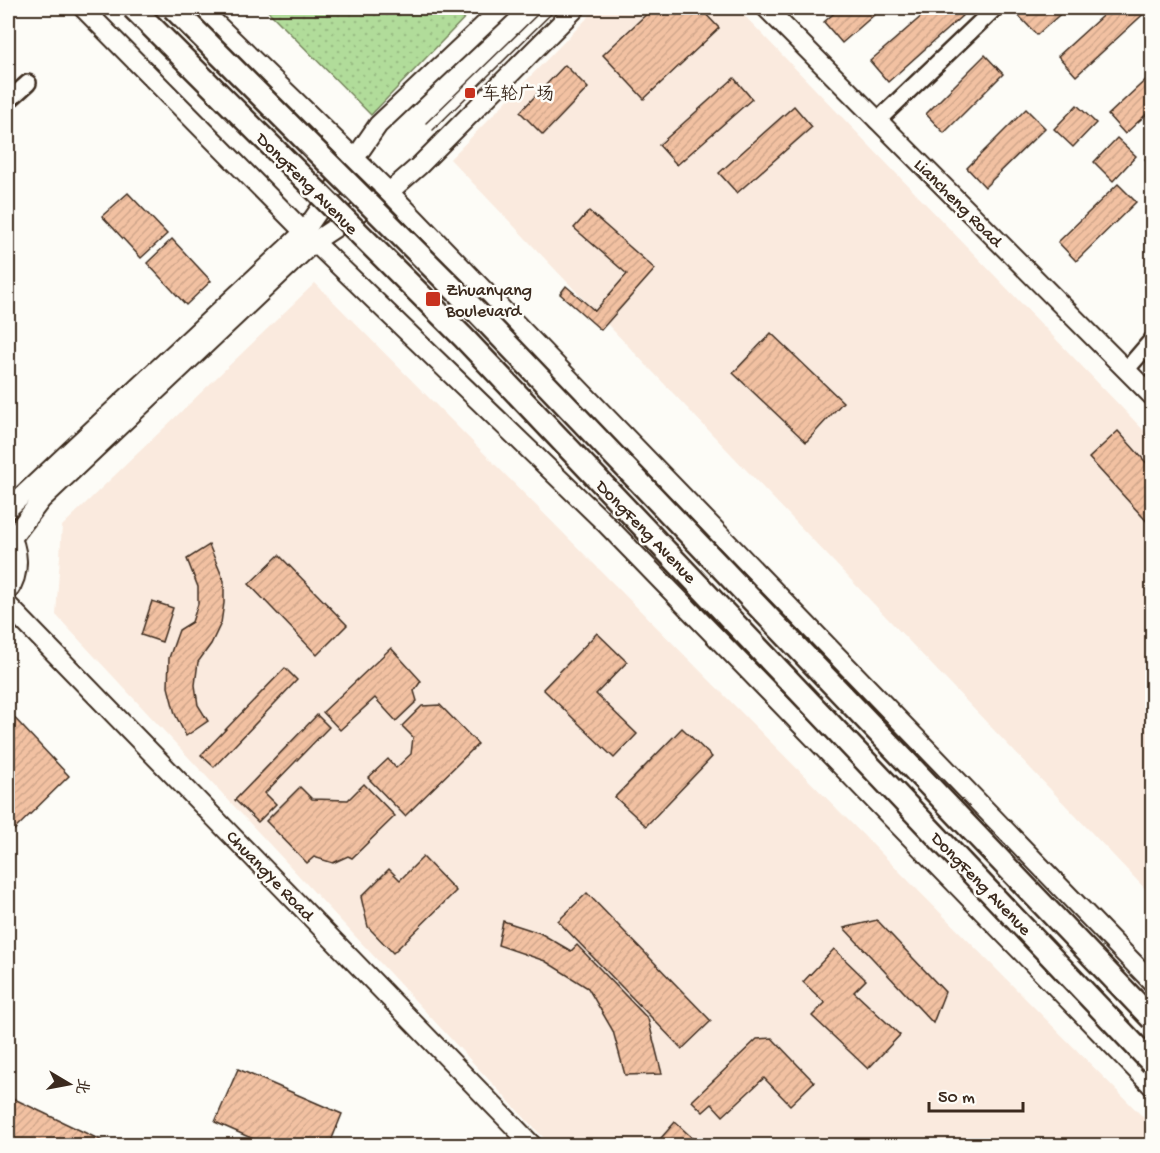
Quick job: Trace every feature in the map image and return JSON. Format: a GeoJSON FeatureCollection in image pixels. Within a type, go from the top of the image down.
{"type":"FeatureCollection","features":[{"type":"Feature","properties":{"kind":"highway","name":"DongFeng Avenue"},"geometry":{"type":"LineString","coordinates":[[132,8],[463,337],[1152,1063]]}},
{"type":"Feature","properties":{"kind":"highway","name":"DongFeng Avenue"},"geometry":{"type":"LineString","coordinates":[[173,8],[475,310],[1152,1019]]}},
{"type":"Feature","properties":{"kind":"main road"},"geometry":{"type":"LineString","coordinates":[[83,8],[309,236],[605,523],[1152,1086]]}},
{"type":"Feature","properties":{"kind":"main road"},"geometry":{"type":"LineString","coordinates":[[200,8],[357,159],[1152,982]]}},
{"type":"Feature","properties":{"kind":"main road"},"geometry":{"type":"LineString","coordinates":[[8,591],[17,570],[17,554],[10,535],[41,500],[309,236],[378,125],[502,8]]}},
{"type":"Feature","properties":{"kind":"main road"},"geometry":{"type":"LineString","coordinates":[[8,509],[309,236],[389,192],[419,166],[576,8]]}},
{"type":"Feature","properties":{"kind":"main road","name":"Liancheng Road"},"geometry":{"type":"LineString","coordinates":[[766,8],[1152,396]]}},
{"type":"Feature","properties":{"kind":"main road","name":"ChuangYe Road"},"geometry":{"type":"LineString","coordinates":[[8,604],[533,1146]]}},
{"type":"Feature","properties":{"kind":"street"},"geometry":{"type":"LineString","coordinates":[[877,121],[995,8]]}},
{"type":"Feature","properties":{"kind":"street"},"geometry":{"type":"LineString","coordinates":[[8,101],[28,83]]}},
{"type":"Feature","properties":{"kind":"street"},"geometry":{"type":"LineString","coordinates":[[1127,369],[1152,340]]}},
{"type":"Feature","properties":{"kind":"street"},"geometry":{"type":"LineString","coordinates":[[1127,369],[1152,349]]}},
{"type":"Feature","properties":{"kind":"shaded area"},"geometry":{"type":"Polygon","coordinates":[[[597,8],[737,8],[1152,439],[1152,896],[450,159],[597,8]]]}},
{"type":"Feature","properties":{"kind":"shaded area"},"geometry":{"type":"Polygon","coordinates":[[[315,283],[1152,1126],[1152,1145],[551,1145],[532,1126],[56,615],[62,526],[315,283]]]}},
{"type":"Feature","properties":{"kind":"green space"},"geometry":{"type":"Polygon","coordinates":[[[265,8],[474,8],[371,115],[265,8]]]}},
{"type":"Feature","properties":{"kind":"building"},"geometry":{"type":"Polygon","coordinates":[[[653,8],[700,8],[719,28],[644,99],[603,55],[653,8]]]}},
{"type":"Feature","properties":{"kind":"building"},"geometry":{"type":"Polygon","coordinates":[[[840,8],[882,8],[842,43],[824,22],[840,8]]]}},
{"type":"Feature","properties":{"kind":"building"},"geometry":{"type":"Polygon","coordinates":[[[931,8],[956,8],[963,15],[888,82],[870,61],[931,8]]]}},
{"type":"Feature","properties":{"kind":"building"},"geometry":{"type":"Polygon","coordinates":[[[1029,8],[1067,8],[1037,35],[1019,16],[1029,8]]]}},
{"type":"Feature","properties":{"kind":"building"},"geometry":{"type":"Polygon","coordinates":[[[1111,8],[1150,8],[1076,76],[1058,56],[1111,8]]]}},
{"type":"Feature","properties":{"kind":"building"},"geometry":{"type":"Polygon","coordinates":[[[985,55],[1003,74],[944,133],[926,114],[985,55]]]}},
{"type":"Feature","properties":{"kind":"building"},"geometry":{"type":"Polygon","coordinates":[[[565,65],[588,88],[543,135],[520,112],[565,65]]]}},
{"type":"Feature","properties":{"kind":"building"},"geometry":{"type":"Polygon","coordinates":[[[1152,74],[1152,109],[1125,134],[1108,115],[1152,74]]]}},
{"type":"Feature","properties":{"kind":"building"},"geometry":{"type":"Polygon","coordinates":[[[734,78],[752,99],[677,165],[659,145],[734,78]]]}},
{"type":"Feature","properties":{"kind":"building"},"geometry":{"type":"Polygon","coordinates":[[[1077,105],[1096,123],[1073,147],[1054,129],[1077,105]]]}},
{"type":"Feature","properties":{"kind":"building"},"geometry":{"type":"Polygon","coordinates":[[[794,106],[812,127],[737,193],[719,173],[794,106]]]}},
{"type":"Feature","properties":{"kind":"building"},"geometry":{"type":"Polygon","coordinates":[[[1026,109],[1045,128],[985,187],[967,168],[1026,109]]]}},
{"type":"Feature","properties":{"kind":"building"},"geometry":{"type":"Polygon","coordinates":[[[1117,138],[1136,156],[1113,181],[1094,162],[1117,138]]]}},
{"type":"Feature","properties":{"kind":"building"},"geometry":{"type":"Polygon","coordinates":[[[1152,152],[1152,168],[1145,159],[1152,152]]]}},
{"type":"Feature","properties":{"kind":"building"},"geometry":{"type":"Polygon","coordinates":[[[1118,184],[1136,202],[1076,261],[1058,242],[1118,184]]]}},
{"type":"Feature","properties":{"kind":"building"},"geometry":{"type":"Polygon","coordinates":[[[128,193],[167,234],[141,258],[102,216],[128,193]]]}},
{"type":"Feature","properties":{"kind":"building"},"geometry":{"type":"Polygon","coordinates":[[[589,211],[655,269],[601,330],[560,294],[566,286],[595,311],[627,274],[574,228],[589,211]]]}},
{"type":"Feature","properties":{"kind":"building"},"geometry":{"type":"Polygon","coordinates":[[[172,239],[211,281],[186,305],[147,263],[172,239]]]}},
{"type":"Feature","properties":{"kind":"building"},"geometry":{"type":"Polygon","coordinates":[[[771,333],[843,402],[806,442],[733,373],[771,333]]]}},
{"type":"Feature","properties":{"kind":"building"},"geometry":{"type":"Polygon","coordinates":[[[1118,431],[1152,469],[1152,527],[1089,458],[1118,431]]]}},
{"type":"Feature","properties":{"kind":"building"},"geometry":{"type":"Polygon","coordinates":[[[209,545],[224,581],[224,603],[221,623],[211,644],[198,662],[195,685],[198,705],[208,721],[186,736],[175,714],[168,687],[169,658],[179,630],[192,622],[198,604],[198,587],[187,559],[209,545]]]}},
{"type":"Feature","properties":{"kind":"building"},"geometry":{"type":"Polygon","coordinates":[[[279,555],[347,625],[317,655],[249,584],[279,555]]]}},
{"type":"Feature","properties":{"kind":"building"},"geometry":{"type":"Polygon","coordinates":[[[152,601],[173,608],[162,642],[141,635],[152,601]]]}},
{"type":"Feature","properties":{"kind":"building"},"geometry":{"type":"Polygon","coordinates":[[[597,633],[627,662],[596,694],[637,734],[614,758],[543,689],[597,633]]]}},
{"type":"Feature","properties":{"kind":"building"},"geometry":{"type":"Polygon","coordinates":[[[391,648],[421,681],[414,691],[417,701],[396,721],[375,698],[340,730],[323,712],[391,648]]]}},
{"type":"Feature","properties":{"kind":"building"},"geometry":{"type":"Polygon","coordinates":[[[285,668],[297,680],[214,767],[201,755],[285,668]]]}},
{"type":"Feature","properties":{"kind":"building"},"geometry":{"type":"Polygon","coordinates":[[[440,705],[478,744],[405,816],[368,778],[388,759],[396,768],[411,754],[413,737],[402,726],[422,706],[440,705]]]}},
{"type":"Feature","properties":{"kind":"building"},"geometry":{"type":"Polygon","coordinates":[[[8,711],[69,776],[8,836],[8,711]]]}},
{"type":"Feature","properties":{"kind":"building"},"geometry":{"type":"Polygon","coordinates":[[[317,715],[329,727],[265,793],[276,804],[258,822],[235,800],[317,715]]]}},
{"type":"Feature","properties":{"kind":"building"},"geometry":{"type":"Polygon","coordinates":[[[682,728],[712,757],[646,826],[615,797],[682,728]]]}},
{"type":"Feature","properties":{"kind":"building"},"geometry":{"type":"Polygon","coordinates":[[[364,784],[395,816],[352,858],[348,856],[333,863],[314,857],[307,863],[266,821],[300,787],[312,799],[348,800],[364,784]]]}},
{"type":"Feature","properties":{"kind":"building"},"geometry":{"type":"Polygon","coordinates":[[[423,857],[456,891],[393,953],[368,927],[361,897],[389,869],[400,880],[423,857]]]}},
{"type":"Feature","properties":{"kind":"building"},"geometry":{"type":"Polygon","coordinates":[[[587,893],[711,1021],[682,1049],[558,921],[587,893]]]}},
{"type":"Feature","properties":{"kind":"building"},"geometry":{"type":"Polygon","coordinates":[[[877,920],[945,992],[933,1023],[844,928],[877,920]]]}},
{"type":"Feature","properties":{"kind":"building"},"geometry":{"type":"Polygon","coordinates":[[[503,921],[540,933],[571,951],[577,945],[648,1019],[662,1074],[625,1075],[613,1031],[588,988],[545,961],[498,945],[503,921]]]}},
{"type":"Feature","properties":{"kind":"building"},"geometry":{"type":"Polygon","coordinates":[[[834,949],[866,980],[854,992],[900,1035],[868,1069],[812,1016],[825,1003],[803,982],[834,949]]]}},
{"type":"Feature","properties":{"kind":"building"},"geometry":{"type":"Polygon","coordinates":[[[772,1038],[814,1082],[790,1105],[764,1078],[723,1116],[712,1104],[703,1112],[692,1101],[757,1039],[772,1038]]]}},
{"type":"Feature","properties":{"kind":"building"},"geometry":{"type":"Polygon","coordinates":[[[238,1069],[342,1114],[329,1146],[269,1146],[215,1122],[238,1069]]]}},
{"type":"Feature","properties":{"kind":"building"},"geometry":{"type":"Polygon","coordinates":[[[8,1096],[113,1146],[8,1146],[8,1096]]]}},
{"type":"Feature","properties":{"kind":"building"},"geometry":{"type":"Polygon","coordinates":[[[675,1122],[701,1146],[654,1146],[675,1122]]]}},
{"type":"Feature","properties":{"kind":"tram line"},"geometry":{"type":"LineString","coordinates":[[426,123],[544,8]]}},
{"type":"Feature","properties":{"kind":"tram line"},"geometry":{"type":"LineString","coordinates":[[433,130],[557,8]]}},
{"type":"Feature","properties":{"kind":"place","name":"车轮广场"},"geometry":{"type":"Point","coordinates":[470,93]}},
{"type":"Feature","properties":{"kind":"place","name":"Zhuanyang Boulevard"},"geometry":{"type":"Point","coordinates":[433,299]}}]}
